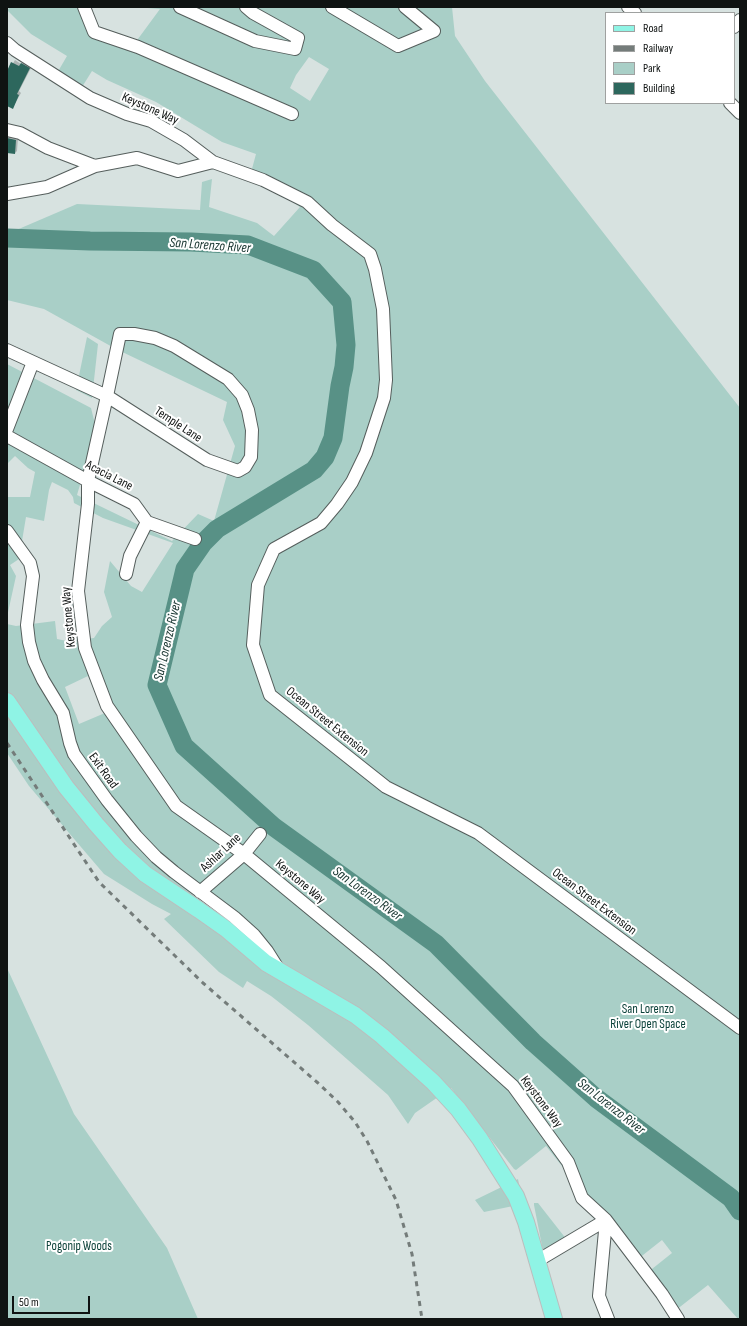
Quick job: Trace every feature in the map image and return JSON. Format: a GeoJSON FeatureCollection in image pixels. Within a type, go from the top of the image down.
{"type":"FeatureCollection","features":[{"type":"Feature","properties":{"kind":"main road"},"geometry":{"type":"LineString","coordinates":[[7,701],[66,787],[120,851],[145,874],[226,929],[266,963],[355,1015],[382,1036],[433,1082],[458,1109],[480,1139],[516,1196],[526,1222],[554,1319]]}},
{"type":"Feature","properties":{"kind":"street"},"geometry":{"type":"LineString","coordinates":[[84,7],[94,32],[138,47],[292,114]]}},
{"type":"Feature","properties":{"kind":"street"},"geometry":{"type":"LineString","coordinates":[[180,7],[254,41],[295,49],[298,38],[253,13],[246,7]]}},
{"type":"Feature","properties":{"kind":"street"},"geometry":{"type":"LineString","coordinates":[[332,7],[398,46],[434,31],[405,7]]}},
{"type":"Feature","properties":{"kind":"street","name":"Keystone Way"},"geometry":{"type":"LineString","coordinates":[[7,43],[15,50],[90,98],[127,114],[151,122],[184,140],[213,162],[263,180],[307,202]]}},
{"type":"Feature","properties":{"kind":"street"},"geometry":{"type":"LineString","coordinates":[[731,104],[740,114]]}},
{"type":"Feature","properties":{"kind":"street"},"geometry":{"type":"LineString","coordinates":[[7,130],[20,133],[48,148],[95,166]]}},
{"type":"Feature","properties":{"kind":"street"},"geometry":{"type":"LineString","coordinates":[[7,194],[47,187],[95,166],[138,158],[178,170],[213,162]]}},
{"type":"Feature","properties":{"kind":"street","name":"Ocean Street Extension"},"geometry":{"type":"LineString","coordinates":[[307,202],[332,225],[370,254],[375,269],[383,309],[386,380],[384,398],[366,453],[352,482],[337,504],[321,522],[274,549],[258,584],[253,645],[270,694],[386,787],[478,833],[740,1028]]}},
{"type":"Feature","properties":{"kind":"street","name":"Keystone Way"},"geometry":{"type":"LineString","coordinates":[[238,471],[245,466],[251,456],[252,430],[248,410],[242,395],[228,380],[174,346],[155,338],[134,334],[120,334],[88,481],[88,504],[78,591],[85,648],[107,706],[176,806],[244,854],[381,967],[513,1086],[568,1162],[582,1198],[606,1220],[662,1294],[678,1319]]}},
{"type":"Feature","properties":{"kind":"street"},"geometry":{"type":"LineString","coordinates":[[7,350],[107,396]]}},
{"type":"Feature","properties":{"kind":"street"},"geometry":{"type":"LineString","coordinates":[[7,429],[33,362]]}},
{"type":"Feature","properties":{"kind":"street","name":"Temple Lane"},"geometry":{"type":"LineString","coordinates":[[107,396],[207,460],[238,471]]}},
{"type":"Feature","properties":{"kind":"street","name":"Acacia Lane"},"geometry":{"type":"LineString","coordinates":[[7,436],[88,481],[134,504],[147,522]]}},
{"type":"Feature","properties":{"kind":"street"},"geometry":{"type":"LineString","coordinates":[[126,574],[130,556],[147,522],[195,539]]}},
{"type":"Feature","properties":{"kind":"street","name":"Exit Road"},"geometry":{"type":"LineString","coordinates":[[7,532],[30,563],[33,576],[27,625],[29,642],[34,661],[43,680],[63,713],[74,754],[107,800],[136,836],[168,867],[234,917],[254,935],[280,971]]}},
{"type":"Feature","properties":{"kind":"street","name":"Ashlar Lane"},"geometry":{"type":"LineString","coordinates":[[200,892],[244,854],[260,834]]}},
{"type":"Feature","properties":{"kind":"street"},"geometry":{"type":"LineString","coordinates":[[537,1261],[606,1220]]}},
{"type":"Feature","properties":{"kind":"street"},"geometry":{"type":"LineString","coordinates":[[606,1220],[599,1296],[608,1319]]}},
{"type":"Feature","properties":{"kind":"green space","name":"San Lorenzo River Open Space"},"geometry":{"type":"Polygon","coordinates":[[[10,7],[86,7],[95,30],[135,43],[160,9],[135,7],[452,7],[455,36],[485,81],[740,408],[740,1319],[738,1319],[708,1285],[676,1310],[647,1273],[672,1253],[662,1240],[636,1259],[546,1146],[516,1170],[514,1169],[451,1088],[415,1113],[408,1124],[388,1095],[308,1025],[271,996],[247,981],[243,988],[219,972],[164,919],[171,914],[104,874],[29,786],[7,753],[7,624],[16,626],[55,621],[57,639],[67,641],[94,638],[102,626],[112,617],[104,592],[110,561],[131,586],[142,592],[173,543],[103,518],[74,503],[73,497],[68,490],[52,482],[49,490],[44,521],[26,517],[19,559],[10,565],[16,576],[7,617],[7,497],[30,497],[35,472],[28,468],[15,456],[7,464],[7,364],[91,408],[96,428],[86,471],[84,471],[77,495],[172,541],[198,514],[214,521],[235,446],[223,420],[227,402],[116,349],[44,309],[7,300],[7,234],[77,204],[200,210],[202,182],[212,179],[209,207],[257,223],[274,236],[300,207],[269,186],[249,180],[256,154],[222,142],[156,102],[107,80],[92,71],[77,95],[53,80],[67,56],[31,34],[7,10],[10,7]],[[309,57],[296,75],[290,88],[310,101],[329,69],[309,57]],[[88,676],[65,687],[79,724],[105,713],[88,676]]]}},
{"type":"Feature","properties":{"kind":"green space"},"geometry":{"type":"Polygon","coordinates":[[[87,337],[98,344],[92,398],[76,390],[87,337]]]}},
{"type":"Feature","properties":{"kind":"green space","name":"Pogonip Woods"},"geometry":{"type":"Polygon","coordinates":[[[7,968],[74,1114],[167,1248],[198,1319],[7,1319],[7,968]]]}},
{"type":"Feature","properties":{"kind":"green space"},"geometry":{"type":"Polygon","coordinates":[[[518,1179],[523,1204],[484,1212],[475,1200],[518,1179]]]}},
{"type":"Feature","properties":{"kind":"green space"},"geometry":{"type":"Polygon","coordinates":[[[534,1203],[538,1203],[567,1240],[543,1251],[534,1203]]]}},
{"type":"Feature","properties":{"kind":"building"},"geometry":{"type":"Polygon","coordinates":[[[11,62],[19,66],[21,63],[30,68],[17,94],[19,95],[13,109],[7,106],[7,71],[11,62]]]}},
{"type":"Feature","properties":{"kind":"building"},"geometry":{"type":"Polygon","coordinates":[[[7,138],[16,140],[15,154],[7,153],[7,138]]]}},
{"type":"Feature","properties":{"kind":"waterway","name":"San Lorenzo River"},"geometry":{"type":"LineString","coordinates":[[7,238],[191,242],[248,245],[313,270],[342,302],[346,345],[344,367],[333,438],[325,457],[314,470],[217,529],[203,543],[185,569],[157,685],[184,746],[274,827],[436,944],[533,1042],[596,1098],[731,1198],[740,1211]]}},
{"type":"Feature","properties":{"kind":"railway"},"geometry":{"type":"LineString","coordinates":[[7,743],[99,882],[203,983],[318,1083],[338,1102],[355,1122],[367,1141],[396,1200],[412,1254],[422,1319]]}}]}
